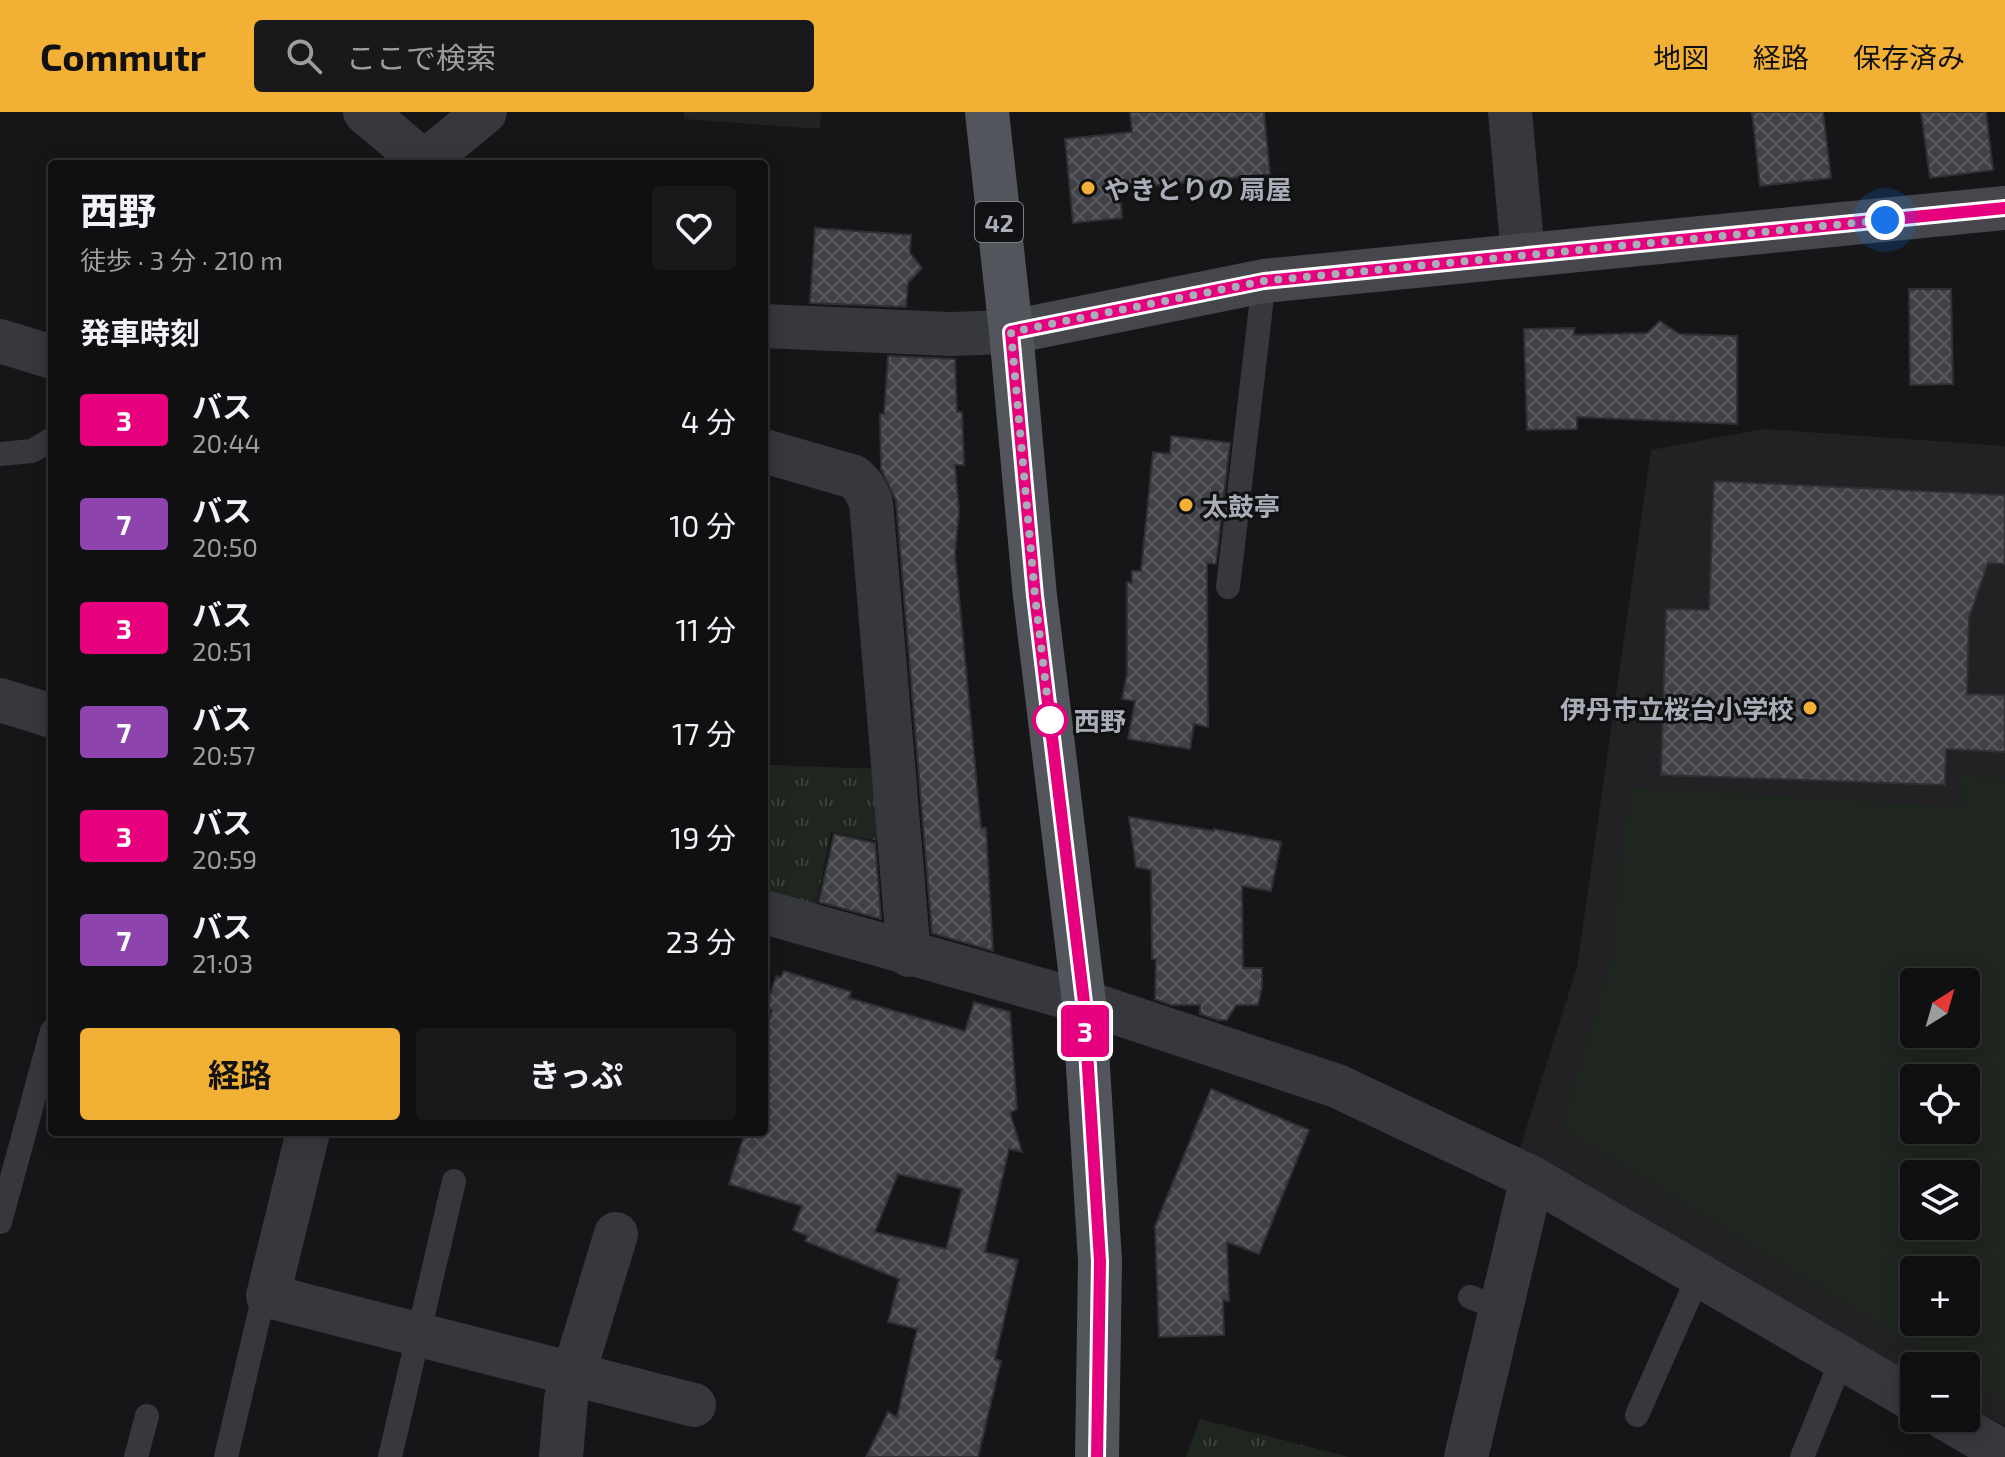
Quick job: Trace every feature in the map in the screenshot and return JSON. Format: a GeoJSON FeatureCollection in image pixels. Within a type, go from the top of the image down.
{"type":"FeatureCollection","features":[{"type":"Feature","properties":{"kind":"main road","name":"42"},"geometry":{"type":"LineString","coordinates":[[987,112],[1035,596],[1084,1002],[1100,1261],[1097,1457]]}},
{"type":"Feature","properties":{"kind":"main road"},"geometry":{"type":"LineString","coordinates":[[1011,332],[1264,281],[2005,208]]}},
{"type":"Feature","properties":{"kind":"street"},"geometry":{"type":"LineString","coordinates":[[365,112],[420,160]]}},
{"type":"Feature","properties":{"kind":"street"},"geometry":{"type":"LineString","coordinates":[[427,160],[485,112]]}},
{"type":"Feature","properties":{"kind":"street"},"geometry":{"type":"LineString","coordinates":[[1510,112],[1523,255]]}},
{"type":"Feature","properties":{"kind":"street"},"geometry":{"type":"LineString","coordinates":[[768,326],[950,334],[1011,332]]}},
{"type":"Feature","properties":{"kind":"street"},"geometry":{"type":"LineString","coordinates":[[0,341],[48,356]]}},
{"type":"Feature","properties":{"kind":"street"},"geometry":{"type":"LineString","coordinates":[[768,452],[854,477],[871,502],[909,955]]}},
{"type":"Feature","properties":{"kind":"street"},"geometry":{"type":"LineString","coordinates":[[0,700],[48,715]]}},
{"type":"Feature","properties":{"kind":"street"},"geometry":{"type":"LineString","coordinates":[[768,913],[1084,1002],[1337,1086],[1532,1178],[1900,1392]]}},
{"type":"Feature","properties":{"kind":"street"},"geometry":{"type":"LineString","coordinates":[[307,1136],[268,1296],[574,1377],[694,1405]]}},
{"type":"Feature","properties":{"kind":"street"},"geometry":{"type":"LineString","coordinates":[[1466,1457],[1485,1303],[1532,1178]]}},
{"type":"Feature","properties":{"kind":"street"},"geometry":{"type":"LineString","coordinates":[[561,1457],[566,1399],[616,1234]]}},
{"type":"Feature","properties":{"kind":"street"},"geometry":{"type":"LineString","coordinates":[[1968,1432],[2005,1455]]}},
{"type":"Feature","properties":{"kind":"lane"},"geometry":{"type":"LineString","coordinates":[[1228,587],[1264,281]]}},
{"type":"Feature","properties":{"kind":"lane"},"geometry":{"type":"LineString","coordinates":[[0,454],[32,451],[48,441]]}},
{"type":"Feature","properties":{"kind":"lane"},"geometry":{"type":"LineString","coordinates":[[0,1222],[48,1046]]}},
{"type":"Feature","properties":{"kind":"lane"},"geometry":{"type":"LineString","coordinates":[[390,1457],[454,1181]]}},
{"type":"Feature","properties":{"kind":"lane"},"geometry":{"type":"LineString","coordinates":[[1637,1415],[1699,1275]]}},
{"type":"Feature","properties":{"kind":"lane"},"geometry":{"type":"LineString","coordinates":[[226,1457],[262,1303],[268,1296]]}},
{"type":"Feature","properties":{"kind":"lane"},"geometry":{"type":"LineString","coordinates":[[1802,1457],[1842,1359]]}},
{"type":"Feature","properties":{"kind":"lane"},"geometry":{"type":"LineString","coordinates":[[136,1457],[147,1416]]}},
{"type":"Feature","properties":{"kind":"shaded area"},"geometry":{"type":"Polygon","coordinates":[[[684,112],[821,112],[820,129],[684,119],[684,112]]]}},
{"type":"Feature","properties":{"kind":"shaded area","name":"伊丹市立桜台小学校"},"geometry":{"type":"Polygon","coordinates":[[[1762,429],[2005,446],[2005,1426],[1980,1413],[1980,1352],[1900,1352],[1900,1367],[1520,1148],[1577,967],[1651,450],[1762,429]]]}},
{"type":"Feature","properties":{"kind":"green space"},"geometry":{"type":"Polygon","coordinates":[[[768,765],[885,769],[889,843],[831,832],[815,911],[768,898],[768,765]]]}},
{"type":"Feature","properties":{"kind":"green space"},"geometry":{"type":"Polygon","coordinates":[[[1960,775],[2005,779],[2005,1402],[1980,1387],[1980,1352],[1924,1352],[1561,1127],[1610,963],[1629,788],[1962,807],[1960,775]]]}},
{"type":"Feature","properties":{"kind":"green space"},"geometry":{"type":"Polygon","coordinates":[[[1200,1419],[1349,1457],[1186,1457],[1200,1419]]]}},
{"type":"Feature","properties":{"kind":"building"},"geometry":{"type":"Polygon","coordinates":[[[1130,112],[1264,112],[1270,174],[1120,189],[1122,218],[1073,223],[1065,139],[1132,132],[1130,112]]]}},
{"type":"Feature","properties":{"kind":"building"},"geometry":{"type":"Polygon","coordinates":[[[1752,112],[1823,112],[1831,178],[1760,186],[1752,112]]]}},
{"type":"Feature","properties":{"kind":"building"},"geometry":{"type":"Polygon","coordinates":[[[1921,112],[1986,112],[1993,170],[1930,178],[1921,112]]]}},
{"type":"Feature","properties":{"kind":"building"},"geometry":{"type":"Polygon","coordinates":[[[815,228],[911,235],[910,253],[922,268],[908,283],[906,307],[810,303],[815,228]]]}},
{"type":"Feature","properties":{"kind":"building"},"geometry":{"type":"Polygon","coordinates":[[[1909,289],[1951,289],[1953,384],[1910,385],[1909,289]]]}},
{"type":"Feature","properties":{"kind":"building"},"geometry":{"type":"Polygon","coordinates":[[[1660,321],[1679,334],[1737,336],[1737,424],[1577,417],[1577,429],[1527,430],[1524,329],[1574,328],[1574,335],[1647,333],[1660,321]]]}},
{"type":"Feature","properties":{"kind":"building"},"geometry":{"type":"Polygon","coordinates":[[[888,356],[955,359],[957,412],[962,412],[964,465],[955,465],[959,512],[955,553],[981,828],[986,828],[993,951],[932,933],[896,500],[881,469],[880,414],[884,414],[888,356]]]}},
{"type":"Feature","properties":{"kind":"building"},"geometry":{"type":"Polygon","coordinates":[[[1171,436],[1230,443],[1216,564],[1207,563],[1208,727],[1194,724],[1190,749],[1128,739],[1135,701],[1122,699],[1127,673],[1127,582],[1132,583],[1132,571],[1141,571],[1153,452],[1170,454],[1171,436]]]}},
{"type":"Feature","properties":{"kind":"building"},"geometry":{"type":"Polygon","coordinates":[[[1714,481],[2005,495],[2005,564],[1988,563],[1969,618],[1967,694],[2005,695],[2005,752],[1946,749],[1945,785],[1661,775],[1666,609],[1709,610],[1714,481]]]}},
{"type":"Feature","properties":{"kind":"building"},"geometry":{"type":"Polygon","coordinates":[[[1129,817],[1281,842],[1271,891],[1242,886],[1243,968],[1262,968],[1258,1005],[1236,1005],[1227,1020],[1218,1020],[1200,1014],[1200,1005],[1171,1005],[1155,999],[1151,870],[1136,867],[1129,817]]]}},
{"type":"Feature","properties":{"kind":"building"},"geometry":{"type":"Polygon","coordinates":[[[834,834],[875,843],[881,919],[819,902],[834,834]]]}},
{"type":"Feature","properties":{"kind":"building"},"geometry":{"type":"Polygon","coordinates":[[[784,971],[851,992],[849,998],[965,1031],[974,1002],[1010,1012],[1017,1109],[1010,1113],[1022,1152],[1009,1149],[985,1252],[1018,1260],[995,1359],[1001,1361],[978,1457],[866,1457],[888,1412],[897,1417],[917,1329],[888,1322],[899,1279],[805,1241],[808,1236],[793,1230],[802,1206],[729,1184],[744,1136],[768,1136],[768,1024],[772,1010],[768,1009],[768,1002],[776,976],[781,977],[784,971]],[[898,1174],[875,1232],[946,1249],[962,1189],[898,1174]]]}},
{"type":"Feature","properties":{"kind":"building"},"geometry":{"type":"Polygon","coordinates":[[[1211,1089],[1309,1130],[1259,1254],[1227,1242],[1229,1301],[1223,1300],[1224,1335],[1159,1337],[1155,1226],[1211,1089]]]}},
{"type":"Feature","properties":{"kind":"bus line","name":"3"},"geometry":{"type":"LineString","coordinates":[[1097,1457],[1100,1261],[1084,1002],[1035,596],[1011,332],[1264,281],[2005,208]]}},
{"type":"Feature","properties":{"kind":"place","name":"やきとりの 扇屋"},"geometry":{"type":"Point","coordinates":[1088,188]}},
{"type":"Feature","properties":{"kind":"place","name":"太鼓亭"},"geometry":{"type":"Point","coordinates":[1186,505]}},
{"type":"Feature","properties":{"kind":"place","name":"伊丹市立桜台小学校"},"geometry":{"type":"Point","coordinates":[1810,708]}},
{"type":"Feature","properties":{"kind":"place","name":"西野"},"geometry":{"type":"Point","coordinates":[1050,720]}},
{"type":"Feature","properties":{"kind":"route"},"geometry":{"type":"LineString","coordinates":[[1050,720],[1035,596],[1011,332],[1264,281],[1885,220]]}}]}
